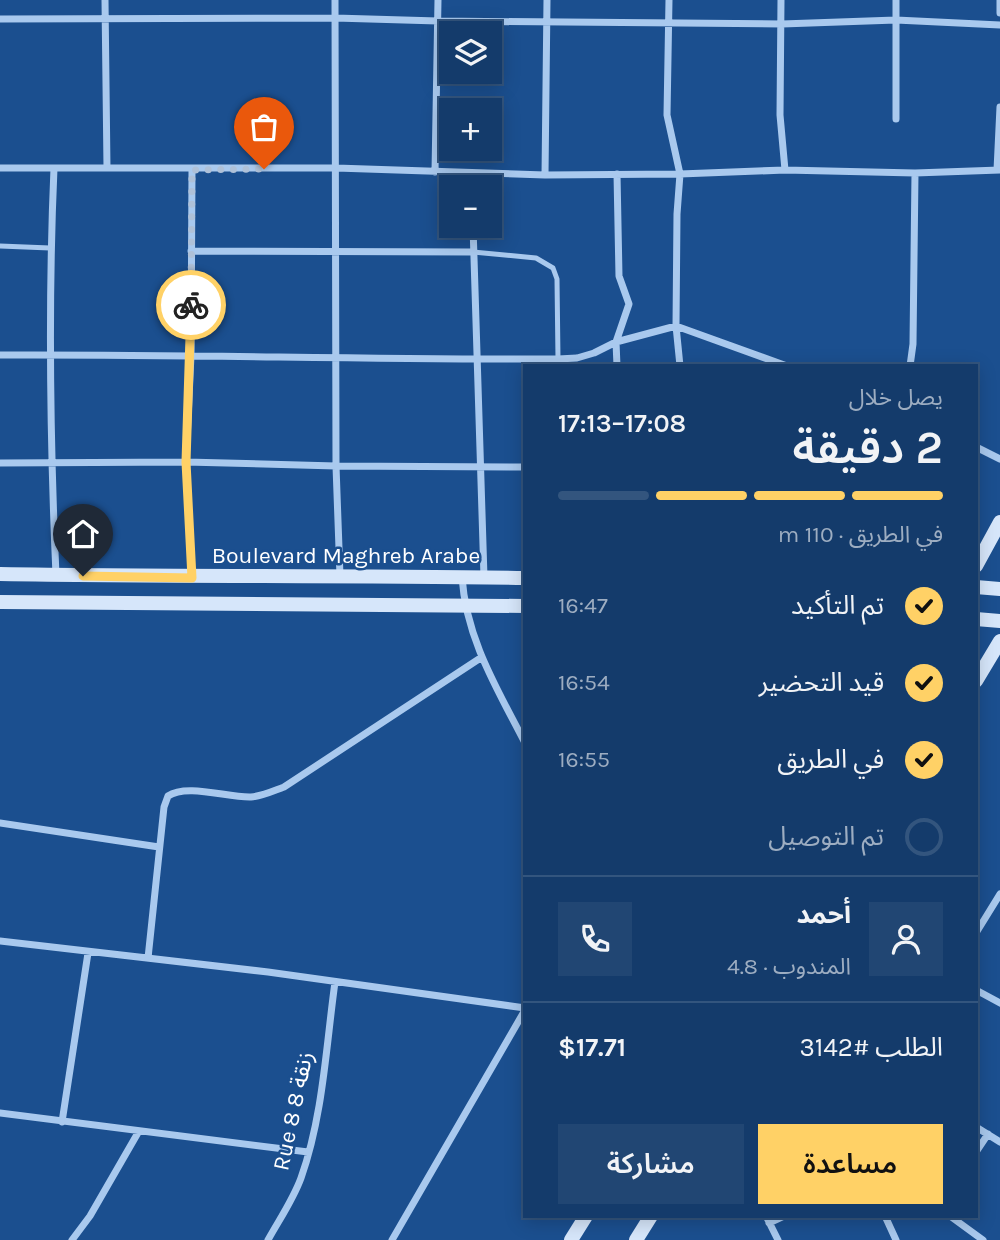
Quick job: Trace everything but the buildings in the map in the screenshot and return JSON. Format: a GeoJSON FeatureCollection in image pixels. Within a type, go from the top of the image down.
{"type":"FeatureCollection","features":[{"type":"Feature","properties":{"kind":"street"},"geometry":{"type":"LineString","coordinates":[[105,0],[107,168]]}},
{"type":"Feature","properties":{"kind":"street"},"geometry":{"type":"LineString","coordinates":[[335,0],[335,359],[340,576]]}},
{"type":"Feature","properties":{"kind":"street"},"geometry":{"type":"LineString","coordinates":[[435,172],[438,0]]}},
{"type":"Feature","properties":{"kind":"street"},"geometry":{"type":"LineString","coordinates":[[545,175],[547,0]]}},
{"type":"Feature","properties":{"kind":"street"},"geometry":{"type":"LineString","coordinates":[[668,0],[667,115],[680,174],[676,326],[680,364]]}},
{"type":"Feature","properties":{"kind":"street"},"geometry":{"type":"LineString","coordinates":[[781,0],[780,115],[785,170]]}},
{"type":"Feature","properties":{"kind":"street"},"geometry":{"type":"LineString","coordinates":[[896,0],[896,119]]}},
{"type":"Feature","properties":{"kind":"street"},"geometry":{"type":"LineString","coordinates":[[1000,0],[1000,13]]}},
{"type":"Feature","properties":{"kind":"street"},"geometry":{"type":"LineString","coordinates":[[0,19],[335,18],[782,24],[896,20],[1000,25]]}},
{"type":"Feature","properties":{"kind":"street"},"geometry":{"type":"LineString","coordinates":[[0,168],[336,168],[545,175],[785,170],[915,173],[998,170],[1000,107]]}},
{"type":"Feature","properties":{"kind":"street"},"geometry":{"type":"LineString","coordinates":[[54,168],[50,248],[50,355],[56,575]]}},
{"type":"Feature","properties":{"kind":"street"},"geometry":{"type":"LineString","coordinates":[[192,170],[191,355],[186,462],[192,578]]}},
{"type":"Feature","properties":{"kind":"street"},"geometry":{"type":"LineString","coordinates":[[910,364],[913,344],[915,173]]}},
{"type":"Feature","properties":{"kind":"street"},"geometry":{"type":"LineString","coordinates":[[617,174],[619,276],[629,304],[616,342],[617,364]]}},
{"type":"Feature","properties":{"kind":"street"},"geometry":{"type":"LineString","coordinates":[[473,238],[484,577]]}},
{"type":"Feature","properties":{"kind":"street"},"geometry":{"type":"LineString","coordinates":[[191,251],[473,252]]}},
{"type":"Feature","properties":{"kind":"street"},"geometry":{"type":"LineString","coordinates":[[0,355],[558,359],[586,356],[616,342],[676,326],[781,364]]}},
{"type":"Feature","properties":{"kind":"street"},"geometry":{"type":"LineString","coordinates":[[978,448],[1000,459]]}},
{"type":"Feature","properties":{"kind":"street"},"geometry":{"type":"LineString","coordinates":[[0,463],[186,462],[523,467]]}},
{"type":"Feature","properties":{"kind":"street"},"geometry":{"type":"LineString","coordinates":[[978,562],[1000,522]]}},
{"type":"Feature","properties":{"kind":"street","name":"Boulevard Maghreb Arabe"},"geometry":{"type":"LineString","coordinates":[[0,574],[192,578],[523,578]]}},
{"type":"Feature","properties":{"kind":"street"},"geometry":{"type":"LineString","coordinates":[[462,578],[464,606],[482,657],[523,739]]}},
{"type":"Feature","properties":{"kind":"street"},"geometry":{"type":"LineString","coordinates":[[978,587],[1000,589]]}},
{"type":"Feature","properties":{"kind":"street"},"geometry":{"type":"LineString","coordinates":[[0,602],[523,606]]}},
{"type":"Feature","properties":{"kind":"street"},"geometry":{"type":"LineString","coordinates":[[978,619],[1000,621]]}},
{"type":"Feature","properties":{"kind":"street"},"geometry":{"type":"LineString","coordinates":[[978,678],[1000,641]]}},
{"type":"Feature","properties":{"kind":"street"},"geometry":{"type":"LineString","coordinates":[[148,958],[165,801],[173,792],[190,790],[255,797],[284,787],[482,657]]}},
{"type":"Feature","properties":{"kind":"street"},"geometry":{"type":"LineString","coordinates":[[0,823],[159,847]]}},
{"type":"Feature","properties":{"kind":"street"},"geometry":{"type":"LineString","coordinates":[[978,930],[1000,894]]}},
{"type":"Feature","properties":{"kind":"street"},"geometry":{"type":"LineString","coordinates":[[0,941],[335,982],[523,1009]]}},
{"type":"Feature","properties":{"kind":"street"},"geometry":{"type":"LineString","coordinates":[[62,1122],[88,953]]}},
{"type":"Feature","properties":{"kind":"street","name":"Rue 8 8 زنقة"},"geometry":{"type":"LineString","coordinates":[[268,1240],[289,1205],[308,1152],[320,1091],[335,982]]}},
{"type":"Feature","properties":{"kind":"street"},"geometry":{"type":"LineString","coordinates":[[978,991],[1000,1003]]}},
{"type":"Feature","properties":{"kind":"street"},"geometry":{"type":"LineString","coordinates":[[392,1240],[523,1012]]}},
{"type":"Feature","properties":{"kind":"street"},"geometry":{"type":"LineString","coordinates":[[0,1112],[308,1152]]}},
{"type":"Feature","properties":{"kind":"street"},"geometry":{"type":"LineString","coordinates":[[978,1128],[1000,1142]]}},
{"type":"Feature","properties":{"kind":"street"},"geometry":{"type":"LineString","coordinates":[[72,1240],[90,1216],[139,1131]]}},
{"type":"Feature","properties":{"kind":"street"},"geometry":{"type":"LineString","coordinates":[[978,1150],[988,1134]]}},
{"type":"Feature","properties":{"kind":"street"},"geometry":{"type":"LineString","coordinates":[[571,1240],[585,1218]]}},
{"type":"Feature","properties":{"kind":"street"},"geometry":{"type":"LineString","coordinates":[[636,1240],[650,1218]]}},
{"type":"Feature","properties":{"kind":"street"},"geometry":{"type":"LineString","coordinates":[[886,1218],[896,1240]]}},
{"type":"Feature","properties":{"kind":"street"},"geometry":{"type":"LineString","coordinates":[[953,1218],[983,1240]]}},
{"type":"Feature","properties":{"kind":"street"},"geometry":{"type":"LineString","coordinates":[[768,1220],[778,1240]]}},
{"type":"Feature","properties":{"kind":"lane"},"geometry":{"type":"LineString","coordinates":[[0,246],[50,248]]}},
{"type":"Feature","properties":{"kind":"lane"},"geometry":{"type":"LineString","coordinates":[[473,252],[536,258],[553,268],[557,279],[558,359]]}},
{"type":"Feature","properties":{"kind":"way so far"},"geometry":{"type":"LineString","coordinates":[[191,305],[192,170],[264,169]]}},
{"type":"Feature","properties":{"kind":"route"},"geometry":{"type":"LineString","coordinates":[[83,576],[192,578],[186,462],[191,305]]}}]}
